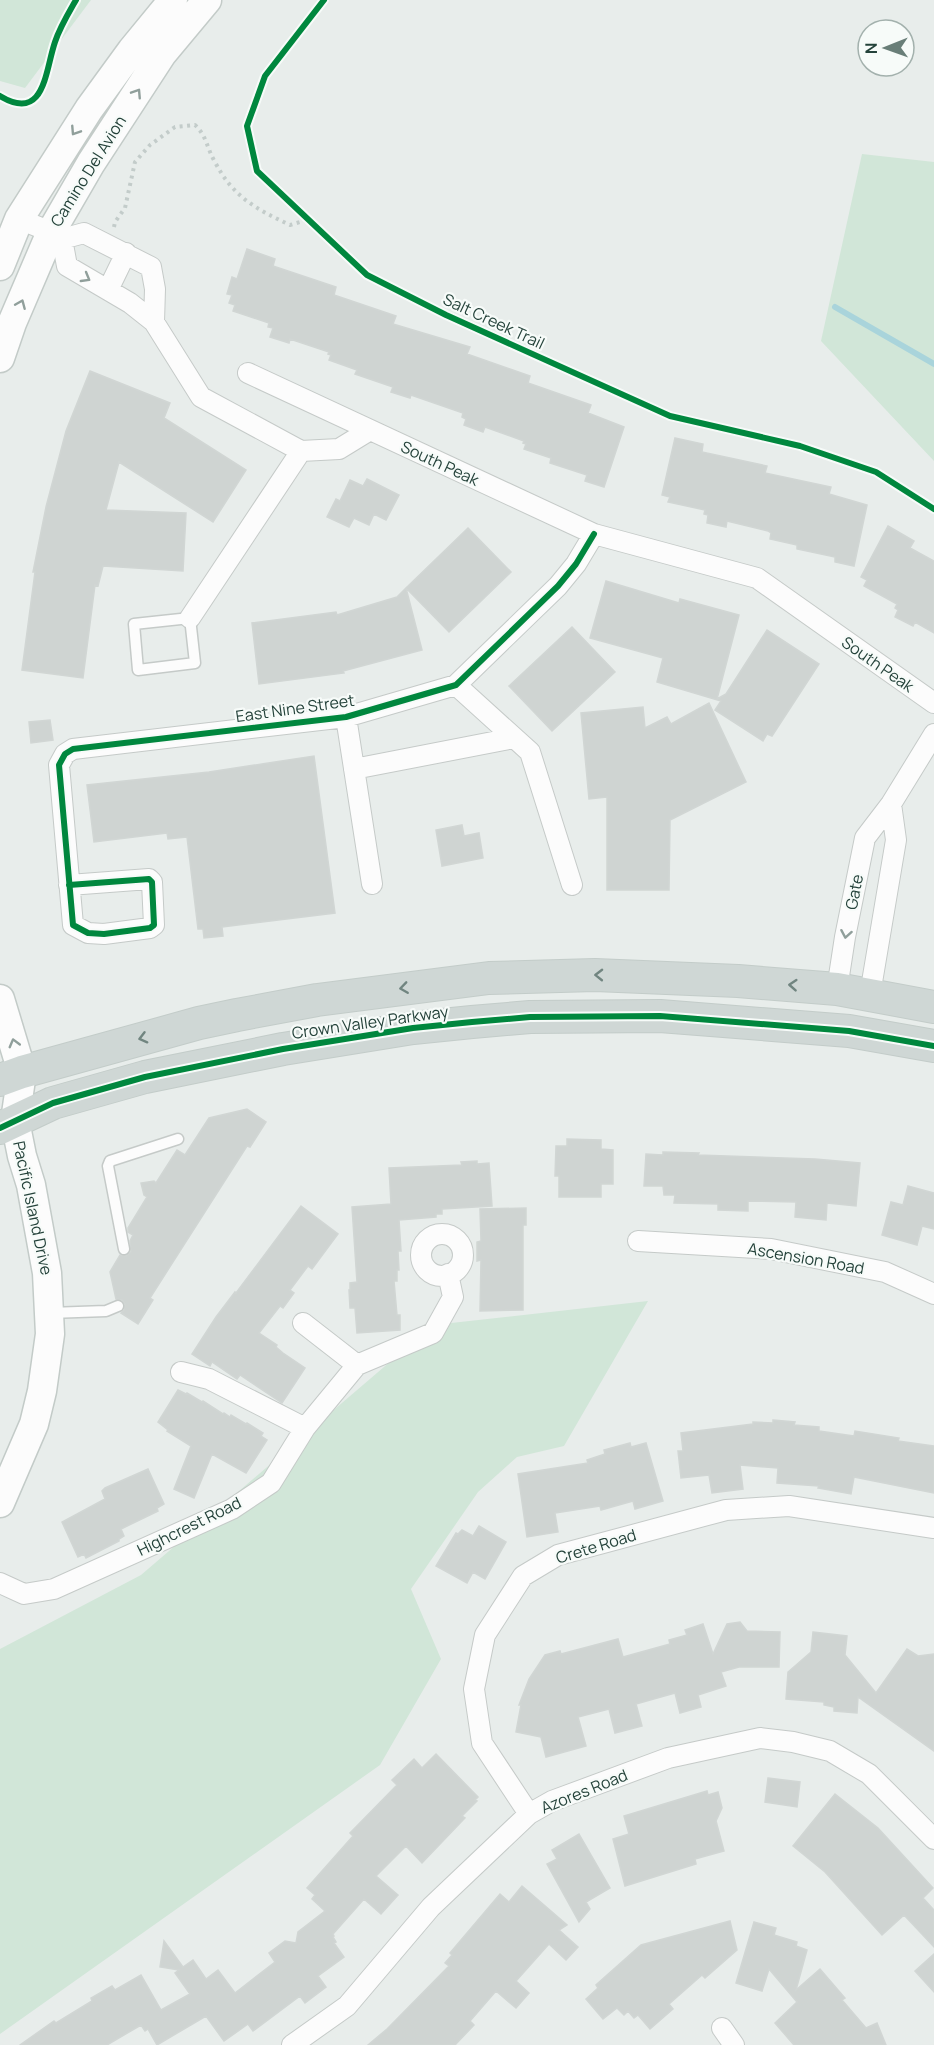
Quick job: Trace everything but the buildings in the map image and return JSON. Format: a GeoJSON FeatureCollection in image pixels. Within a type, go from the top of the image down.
{"type":"FeatureCollection","features":[{"type":"Feature","properties":{"kind":"main road","name":"Camino Del Avion"},"geometry":{"type":"LineString","coordinates":[[0,266],[9,215],[132,50],[173,0]]}},
{"type":"Feature","properties":{"kind":"main road","name":"Camino Del Avion"},"geometry":{"type":"LineString","coordinates":[[0,358],[12,323],[91,163],[162,54],[207,0]]}},
{"type":"Feature","properties":{"kind":"main road","name":"Crown Valley Parkway"},"geometry":{"type":"LineString","coordinates":[[11,1076],[199,1023],[228,1017],[316,1000],[489,978],[595,975],[738,981],[837,989],[934,1007]]}},
{"type":"Feature","properties":{"kind":"main road"},"geometry":{"type":"LineString","coordinates":[[0,999],[11,1076],[5,1115]]}},
{"type":"Feature","properties":{"kind":"main road","name":"Crown Valley Parkway"},"geometry":{"type":"LineString","coordinates":[[5,1115],[145,1077],[272,1051],[413,1028],[518,1018],[660,1016],[729,1020],[849,1031],[934,1046]]}},
{"type":"Feature","properties":{"kind":"main road","name":"Pacific Island Drive"},"geometry":{"type":"LineString","coordinates":[[0,1503],[34,1424],[49,1345],[50,1313],[47,1274],[31,1185],[5,1115]]}},
{"type":"Feature","properties":{"kind":"street"},"geometry":{"type":"LineString","coordinates":[[9,215],[56,236],[84,233],[151,267],[155,289],[154,322]]}},
{"type":"Feature","properties":{"kind":"street"},"geometry":{"type":"LineString","coordinates":[[56,236],[67,266],[130,303],[154,322],[201,396],[302,451],[339,449],[370,430]]}},
{"type":"Feature","properties":{"kind":"street"},"geometry":{"type":"LineString","coordinates":[[108,290],[126,253]]}},
{"type":"Feature","properties":{"kind":"street","name":"South Peak"},"geometry":{"type":"LineString","coordinates":[[248,373],[594,534],[757,578],[934,703]]}},
{"type":"Feature","properties":{"kind":"street"},"geometry":{"type":"LineString","coordinates":[[190,618],[302,451]]}},
{"type":"Feature","properties":{"kind":"street","name":"East Nine Street"},"geometry":{"type":"LineString","coordinates":[[69,885],[149,879],[152,882],[154,925],[150,928],[104,934],[88,933],[74,925],[69,885],[59,765],[65,754],[73,749],[346,717],[456,685],[558,586],[576,564],[594,534]]}},
{"type":"Feature","properties":{"kind":"street"},"geometry":{"type":"LineString","coordinates":[[456,685],[530,752],[572,885]]}},
{"type":"Feature","properties":{"kind":"street"},"geometry":{"type":"LineString","coordinates":[[346,717],[372,884]]}},
{"type":"Feature","properties":{"kind":"street","name":"Gate"},"geometry":{"type":"LineString","coordinates":[[837,989],[865,838],[891,804],[934,734]]}},
{"type":"Feature","properties":{"kind":"street"},"geometry":{"type":"LineString","coordinates":[[354,769],[514,738]]}},
{"type":"Feature","properties":{"kind":"street","name":"Gate"},"geometry":{"type":"LineString","coordinates":[[870,994],[896,840],[891,804]]}},
{"type":"Feature","properties":{"kind":"street"},"geometry":{"type":"LineString","coordinates":[[858,873],[890,878]]}},
{"type":"Feature","properties":{"kind":"street","name":"Ascension Road"},"geometry":{"type":"LineString","coordinates":[[638,1241],[781,1251],[885,1272],[934,1294]]}},
{"type":"Feature","properties":{"kind":"street","name":"Highcrest Road"},"geometry":{"type":"LineString","coordinates":[[0,1583],[24,1594],[54,1589],[232,1509],[271,1483],[304,1428],[357,1365],[433,1333],[453,1297],[448,1274]]}},
{"type":"Feature","properties":{"kind":"street"},"geometry":{"type":"LineString","coordinates":[[303,1323],[357,1365]]}},
{"type":"Feature","properties":{"kind":"street"},"geometry":{"type":"LineString","coordinates":[[181,1372],[209,1379],[304,1428]]}},
{"type":"Feature","properties":{"kind":"street","name":"Crete Road"},"geometry":{"type":"LineString","coordinates":[[529,1814],[482,1743],[474,1689],[485,1635],[523,1576],[558,1555],[726,1510],[789,1506],[934,1528]]}},
{"type":"Feature","properties":{"kind":"street","name":"Azores Road"},"geometry":{"type":"LineString","coordinates":[[291,2045],[347,2006],[431,1907],[529,1814],[552,1801],[668,1758],[760,1738],[830,1750],[869,1774],[934,1839]]}},
{"type":"Feature","properties":{"kind":"street"},"geometry":{"type":"LineString","coordinates":[[722,2028],[734,2045]]}},
{"type":"Feature","properties":{"kind":"lane"},"geometry":{"type":"LineString","coordinates":[[190,618],[195,663],[138,670],[134,624],[190,618]]}},
{"type":"Feature","properties":{"kind":"lane"},"geometry":{"type":"LineString","coordinates":[[124,1249],[108,1166],[110,1161],[177,1139]]}},
{"type":"Feature","properties":{"kind":"lane"},"geometry":{"type":"LineString","coordinates":[[50,1313],[106,1311],[118,1306]]}},
{"type":"Feature","properties":{"kind":"path"},"geometry":{"type":"LineString","coordinates":[[113,232],[115,222],[125,208],[135,162],[150,145],[175,127],[195,125],[204,133],[214,162],[235,193],[264,213],[290,225],[308,220]]}},
{"type":"Feature","properties":{"kind":"path"},"geometry":{"type":"LineString","coordinates":[[301,214],[316,228]]}},
{"type":"Feature","properties":{"kind":"green space"},"geometry":{"type":"Polygon","coordinates":[[[0,0],[91,0],[25,88],[0,81],[0,0]]]}},
{"type":"Feature","properties":{"kind":"green space"},"geometry":{"type":"Polygon","coordinates":[[[862,154],[934,162],[934,461],[821,341],[862,154]]]}},
{"type":"Feature","properties":{"kind":"green space"},"geometry":{"type":"Polygon","coordinates":[[[648,1301],[564,1446],[517,1457],[478,1492],[411,1589],[441,1659],[380,1765],[0,2034],[0,1649],[141,1575],[433,1325],[648,1301]]]}},
{"type":"Feature","properties":{"kind":"waterway"},"geometry":{"type":"LineString","coordinates":[[835,307],[934,364]]}},
{"type":"Feature","properties":{"kind":"cycle path"},"geometry":{"type":"LineString","coordinates":[[0,96],[15,103],[26,103],[35,98],[45,79],[59,31],[76,0]]}},
{"type":"Feature","properties":{"kind":"cycle path","name":"Salt Creek Trail"},"geometry":{"type":"LineString","coordinates":[[324,0],[265,76],[247,126],[257,171],[367,275],[446,315],[670,416],[800,446],[876,472],[934,509]]}},
{"type":"Feature","properties":{"kind":"cycle path"},"geometry":{"type":"LineString","coordinates":[[69,885],[149,879],[152,882],[154,925],[150,928],[104,934],[88,933],[73,925],[59,765],[65,754],[73,749],[346,717],[456,685],[558,586],[576,564],[594,534]]}},
{"type":"Feature","properties":{"kind":"cycle path"},"geometry":{"type":"LineString","coordinates":[[0,1128],[53,1103],[145,1077],[283,1049],[413,1028],[472,1022],[530,1017],[660,1016],[849,1031],[934,1046]]}}]}
